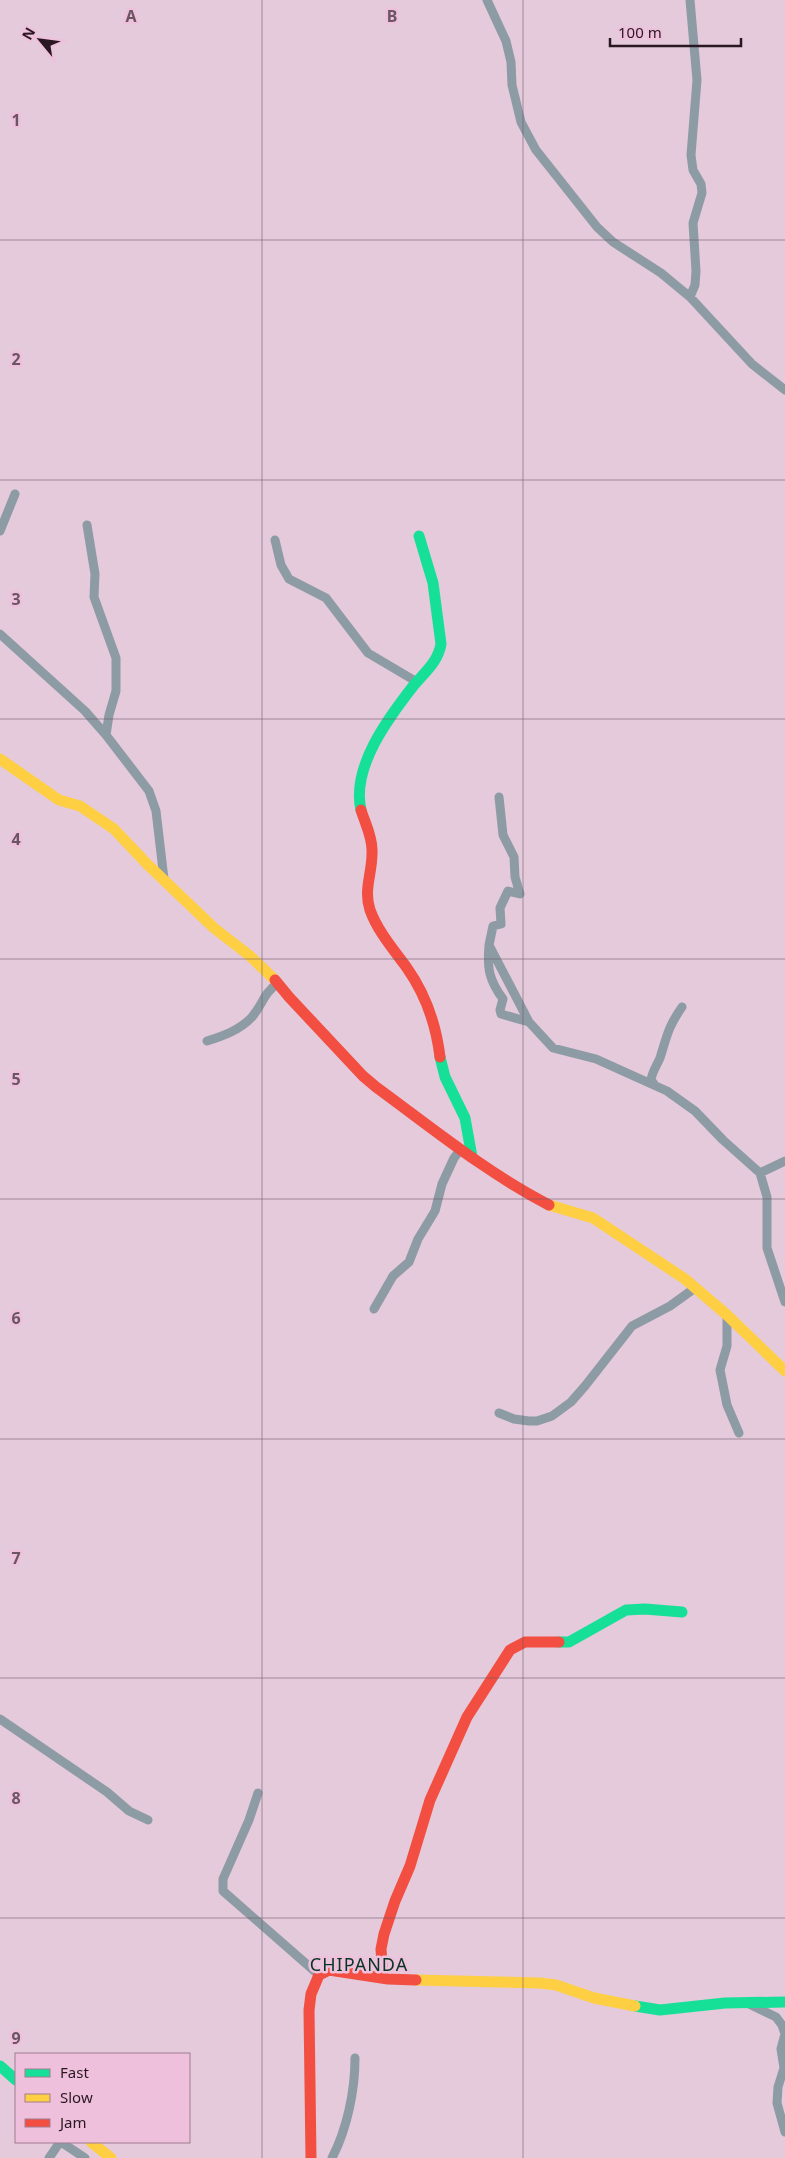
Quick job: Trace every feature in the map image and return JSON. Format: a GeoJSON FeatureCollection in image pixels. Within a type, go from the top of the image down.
{"type":"FeatureCollection","features":[{"type":"Feature","properties":{"kind":"main road"},"geometry":{"type":"LineString","coordinates":[[419,536],[432,583],[441,644],[437,660],[416,682],[382,732],[369,757],[362,781],[359,795],[360,805],[372,850],[367,899],[382,935],[414,980],[430,1012],[437,1035],[441,1066],[463,1112],[470,1136],[472,1157]]}},
{"type":"Feature","properties":{"kind":"main road"},"geometry":{"type":"LineString","coordinates":[[0,759],[59,800],[80,806],[114,829],[147,864],[164,878],[214,928],[250,956],[278,983],[289,998],[363,1076],[472,1157],[526,1193],[551,1206],[593,1218],[610,1228],[695,1288],[727,1315],[785,1371]]}},
{"type":"Feature","properties":{"kind":"main road"},"geometry":{"type":"LineString","coordinates":[[383,1978],[380,1949],[395,1901],[410,1866],[430,1800],[467,1717],[510,1650],[525,1642],[569,1642],[626,1610],[645,1609],[682,1612]]}},
{"type":"Feature","properties":{"kind":"main road"},"geometry":{"type":"LineString","coordinates":[[311,2158],[309,2010],[311,1994],[319,1975],[330,1970],[383,1978],[540,1983],[556,1985],[594,1998],[660,2010],[726,2002],[785,2002]]}},
{"type":"Feature","properties":{"kind":"main road"},"geometry":{"type":"LineString","coordinates":[[0,2066],[15,2079]]}},
{"type":"Feature","properties":{"kind":"main road"},"geometry":{"type":"LineString","coordinates":[[92,2143],[111,2158]]}},
{"type":"Feature","properties":{"kind":"street"},"geometry":{"type":"LineString","coordinates":[[487,0],[506,41],[511,62],[512,85],[521,122],[536,150],[597,227],[613,242],[661,273],[690,297],[752,364],[785,390]]}},
{"type":"Feature","properties":{"kind":"street"},"geometry":{"type":"LineString","coordinates":[[690,0],[697,80],[691,154],[692,170],[701,184],[702,193],[693,223],[696,271],[695,285],[690,297]]}},
{"type":"Feature","properties":{"kind":"street"},"geometry":{"type":"LineString","coordinates":[[0,531],[15,494]]}},
{"type":"Feature","properties":{"kind":"street"},"geometry":{"type":"LineString","coordinates":[[87,525],[95,574],[94,598],[116,658],[116,691],[109,715],[106,735]]}},
{"type":"Feature","properties":{"kind":"street"},"geometry":{"type":"LineString","coordinates":[[275,540],[281,565],[289,579],[326,598],[368,653],[416,682]]}},
{"type":"Feature","properties":{"kind":"street"},"geometry":{"type":"LineString","coordinates":[[0,634],[85,711],[149,791],[153,800],[164,878]]}},
{"type":"Feature","properties":{"kind":"street"},"geometry":{"type":"LineString","coordinates":[[499,797],[503,835],[514,857],[515,877],[520,894],[508,891],[500,908],[501,924],[494,926],[489,945],[488,966],[495,989],[503,999],[500,1010],[501,1014],[529,1022]]}},
{"type":"Feature","properties":{"kind":"street"},"geometry":{"type":"LineString","coordinates":[[489,945],[529,1022],[553,1048],[596,1059],[654,1084],[680,1099],[760,1173],[767,1197],[767,1248],[785,1302]]}},
{"type":"Feature","properties":{"kind":"street"},"geometry":{"type":"LineString","coordinates":[[207,1041],[228,1034],[252,1017],[267,991],[278,983]]}},
{"type":"Feature","properties":{"kind":"street"},"geometry":{"type":"LineString","coordinates":[[654,1084],[651,1076],[661,1056],[663,1042],[682,1007]]}},
{"type":"Feature","properties":{"kind":"street"},"geometry":{"type":"LineString","coordinates":[[374,1309],[393,1276],[409,1262],[418,1239],[435,1212],[442,1184],[454,1158],[461,1149]]}},
{"type":"Feature","properties":{"kind":"street"},"geometry":{"type":"LineString","coordinates":[[760,1173],[785,1161]]}},
{"type":"Feature","properties":{"kind":"street"},"geometry":{"type":"LineString","coordinates":[[499,1414],[529,1421],[537,1421],[552,1416],[571,1402],[632,1326],[670,1306],[695,1288]]}},
{"type":"Feature","properties":{"kind":"street"},"geometry":{"type":"LineString","coordinates":[[727,1315],[727,1346],[720,1370],[727,1405],[739,1433]]}},
{"type":"Feature","properties":{"kind":"street"},"geometry":{"type":"LineString","coordinates":[[0,1719],[78,1772],[129,1811],[148,1820]]}},
{"type":"Feature","properties":{"kind":"street"},"geometry":{"type":"LineString","coordinates":[[258,1793],[249,1820],[221,1886],[223,1891],[319,1975]]}},
{"type":"Feature","properties":{"kind":"street"},"geometry":{"type":"LineString","coordinates":[[745,2002],[776,2017],[782,2025],[785,2034],[781,2049],[784,2068],[778,2086],[777,2103],[785,2132]]}},
{"type":"Feature","properties":{"kind":"street"},"geometry":{"type":"LineString","coordinates":[[332,2158],[339,2143],[354,2084],[355,2058]]}},
{"type":"Feature","properties":{"kind":"street"},"geometry":{"type":"LineString","coordinates":[[49,2158],[59,2143]]}},
{"type":"Feature","properties":{"kind":"street"},"geometry":{"type":"LineString","coordinates":[[62,2143],[85,2158]]}},
{"type":"Feature","properties":{"kind":"traffic: fast"},"geometry":{"type":"LineString","coordinates":[[361,810],[359,794],[362,777],[374,743],[394,712],[434,661],[441,644],[433,583],[419,536]]}},
{"type":"Feature","properties":{"kind":"traffic: fast"},"geometry":{"type":"LineString","coordinates":[[440,1057],[445,1077],[465,1118],[472,1157]]}},
{"type":"Feature","properties":{"kind":"traffic: fast"},"geometry":{"type":"LineString","coordinates":[[559,1642],[569,1642],[626,1610],[645,1609],[682,1612]]}},
{"type":"Feature","properties":{"kind":"traffic: fast"},"geometry":{"type":"LineString","coordinates":[[635,2006],[660,2010],[725,2003],[785,2002]]}},
{"type":"Feature","properties":{"kind":"traffic: fast"},"geometry":{"type":"LineString","coordinates":[[0,2066],[15,2079]]}},
{"type":"Feature","properties":{"kind":"traffic: slow"},"geometry":{"type":"LineString","coordinates":[[0,759],[59,800],[80,806],[114,829],[147,864],[214,928],[250,956],[275,980]]}},
{"type":"Feature","properties":{"kind":"traffic: slow"},"geometry":{"type":"LineString","coordinates":[[549,1205],[593,1218],[685,1279],[727,1315],[785,1371]]}},
{"type":"Feature","properties":{"kind":"traffic: slow"},"geometry":{"type":"LineString","coordinates":[[416,1980],[540,1983],[556,1985],[594,1998],[635,2006]]}},
{"type":"Feature","properties":{"kind":"traffic: slow"},"geometry":{"type":"LineString","coordinates":[[92,2143],[111,2158]]}},
{"type":"Feature","properties":{"kind":"traffic: jam"},"geometry":{"type":"LineString","coordinates":[[361,810],[372,845],[368,888],[370,910],[382,933],[414,978],[425,999],[433,1021],[440,1057]]}},
{"type":"Feature","properties":{"kind":"traffic: jam"},"geometry":{"type":"LineString","coordinates":[[275,980],[363,1076],[376,1087],[482,1164],[549,1205]]}},
{"type":"Feature","properties":{"kind":"traffic: jam"},"geometry":{"type":"LineString","coordinates":[[383,1978],[381,1949],[384,1934],[395,1901],[410,1866],[430,1800],[467,1717],[510,1650],[525,1642],[559,1642]]}},
{"type":"Feature","properties":{"kind":"traffic: jam"},"geometry":{"type":"LineString","coordinates":[[311,2158],[309,2010],[311,1994],[319,1975],[329,1970],[388,1979],[416,1980]]}},
{"type":"Feature","properties":{"kind":"district","name":"CHIPANDA"},"geometry":{"type":"Point","coordinates":[359,1964]}}]}
